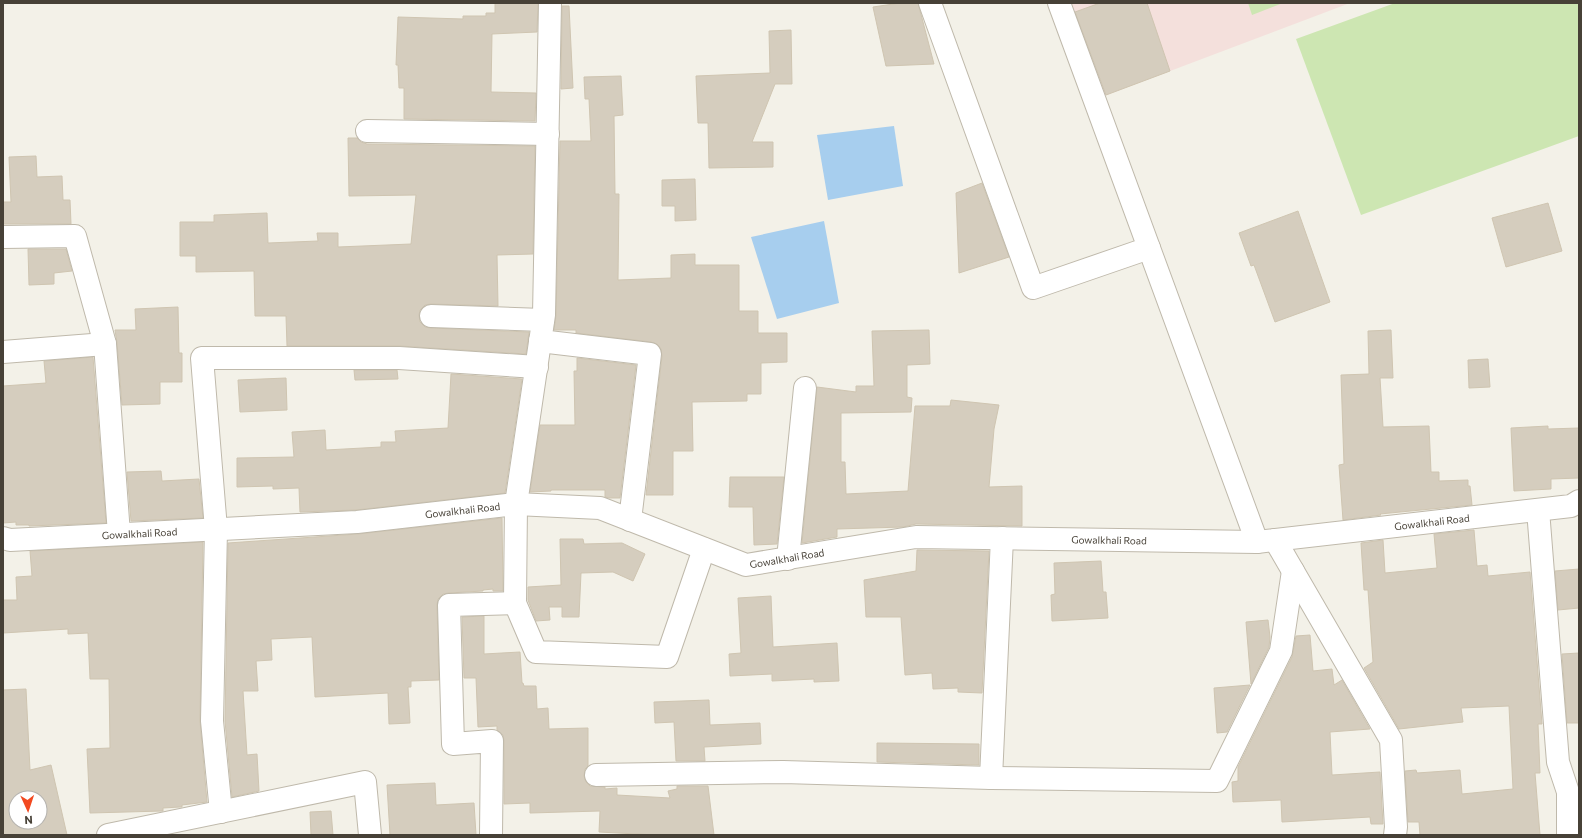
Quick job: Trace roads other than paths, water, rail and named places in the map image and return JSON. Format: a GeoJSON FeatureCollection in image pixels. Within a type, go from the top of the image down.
{"type":"FeatureCollection","features":[{"type":"Feature","properties":{"kind":"street"},"geometry":{"type":"LineString","coordinates":[[550,3],[542,331],[516,504],[515,603],[536,652],[667,657],[704,549]]}},
{"type":"Feature","properties":{"kind":"street"},"geometry":{"type":"LineString","coordinates":[[930,3],[1034,288],[1149,248]]}},
{"type":"Feature","properties":{"kind":"street"},"geometry":{"type":"LineString","coordinates":[[1059,3],[1149,248],[1266,541],[1293,571],[1391,740],[1396,827],[1395,835]]}},
{"type":"Feature","properties":{"kind":"street"},"geometry":{"type":"LineString","coordinates":[[367,131],[548,134]]}},
{"type":"Feature","properties":{"kind":"street"},"geometry":{"type":"LineString","coordinates":[[3,237],[75,236],[106,344],[119,534]]}},
{"type":"Feature","properties":{"kind":"street"},"geometry":{"type":"LineString","coordinates":[[431,316],[542,331],[650,354],[630,520]]}},
{"type":"Feature","properties":{"kind":"street"},"geometry":{"type":"LineString","coordinates":[[3,352],[106,344]]}},
{"type":"Feature","properties":{"kind":"street"},"geometry":{"type":"LineString","coordinates":[[221,812],[212,721],[216,529],[202,358],[399,358],[537,367]]}},
{"type":"Feature","properties":{"kind":"street"},"geometry":{"type":"LineString","coordinates":[[788,559],[805,388]]}},
{"type":"Feature","properties":{"kind":"street","name":"Gowalkhali Road"},"geometry":{"type":"LineString","coordinates":[[3,538],[10,540],[357,522],[516,504],[600,508],[746,565],[916,538],[1266,541],[1571,506],[1579,501]]}},
{"type":"Feature","properties":{"kind":"street"},"geometry":{"type":"LineString","coordinates":[[1538,510],[1558,762],[1568,792],[1568,835]]}},
{"type":"Feature","properties":{"kind":"street"},"geometry":{"type":"LineString","coordinates":[[991,778],[1002,538]]}},
{"type":"Feature","properties":{"kind":"street"},"geometry":{"type":"LineString","coordinates":[[596,775],[783,772],[991,778],[1217,781],[1281,651],[1293,571]]}},
{"type":"Feature","properties":{"kind":"street"},"geometry":{"type":"LineString","coordinates":[[491,835],[492,741],[453,744],[449,605],[515,603]]}},
{"type":"Feature","properties":{"kind":"street"},"geometry":{"type":"LineString","coordinates":[[108,835],[366,782],[370,835]]}},
{"type":"Feature","properties":{"kind":"water"},"geometry":{"type":"Polygon","coordinates":[[[894,126],[903,186],[828,200],[817,135],[894,126]]]}},
{"type":"Feature","properties":{"kind":"water"},"geometry":{"type":"Polygon","coordinates":[[[824,221],[839,303],[777,319],[751,237],[824,221]]]}}]}
